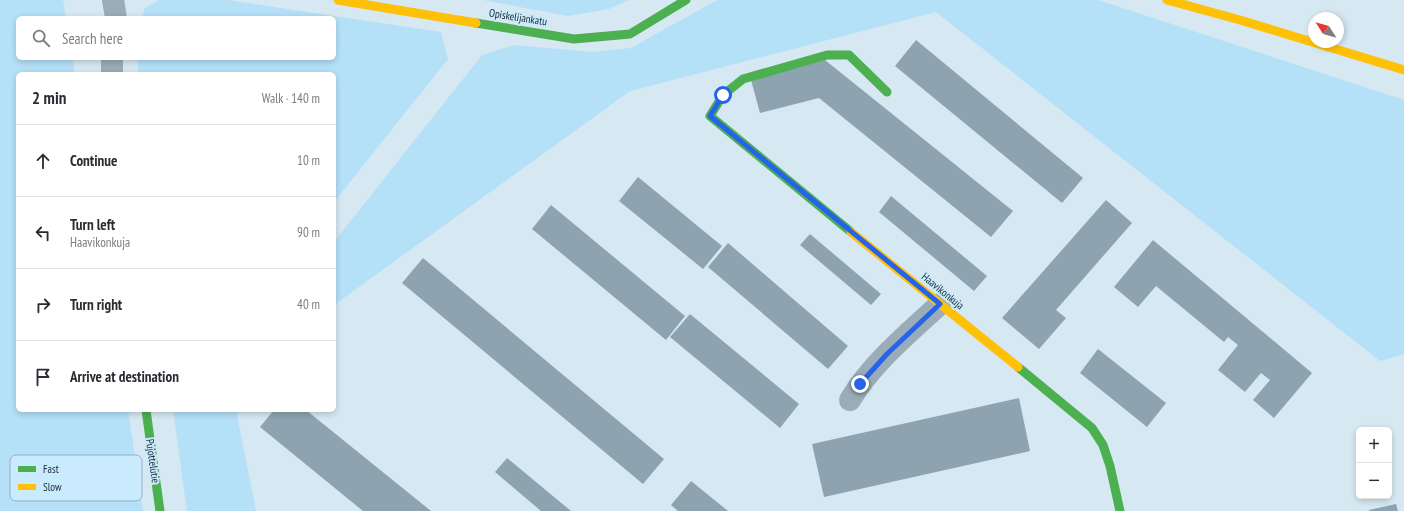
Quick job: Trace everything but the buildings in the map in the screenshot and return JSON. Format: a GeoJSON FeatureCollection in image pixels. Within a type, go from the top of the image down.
{"type":"FeatureCollection","features":[{"type":"Feature","properties":{"kind":"street"},"geometry":{"type":"LineString","coordinates":[[113,0],[116,16]]}},
{"type":"Feature","properties":{"kind":"street","name":"Opiskelijankatu"},"geometry":{"type":"LineString","coordinates":[[338,0],[574,39],[630,34],[686,0]]}},
{"type":"Feature","properties":{"kind":"street"},"geometry":{"type":"LineString","coordinates":[[1167,0],[1240,20],[1404,70]]}},
{"type":"Feature","properties":{"kind":"street","name":"Haavikonkuja"},"geometry":{"type":"LineString","coordinates":[[887,92],[849,55],[828,55],[743,80],[723,95],[710,116],[1092,428],[1103,445],[1110,466],[1120,511]]}},
{"type":"Feature","properties":{"kind":"street"},"geometry":{"type":"LineString","coordinates":[[112,60],[112,72]]}},
{"type":"Feature","properties":{"kind":"street"},"geometry":{"type":"LineString","coordinates":[[850,400],[860,384],[887,354],[940,304]]}},
{"type":"Feature","properties":{"kind":"street","name":"Pujottelutie"},"geometry":{"type":"LineString","coordinates":[[146,412],[160,511]]}},
{"type":"Feature","properties":{"kind":"shaded area"},"geometry":{"type":"Polygon","coordinates":[[[0,0],[63,0],[66,16],[16,16],[16,60],[73,60],[75,72],[16,72],[16,412],[128,412],[135,455],[10,455],[10,501],[142,501],[143,511],[0,511],[0,0]]]}},
{"type":"Feature","properties":{"kind":"shaded area"},"geometry":{"type":"Polygon","coordinates":[[[159,0],[228,0],[334,16],[143,16],[145,8],[159,0]]]}},
{"type":"Feature","properties":{"kind":"shaded area"},"geometry":{"type":"Polygon","coordinates":[[[483,0],[629,0],[609,9],[568,16],[483,0]]]}},
{"type":"Feature","properties":{"kind":"shaded area"},"geometry":{"type":"Polygon","coordinates":[[[717,0],[1098,0],[1404,100],[1404,354],[1380,361],[936,12],[630,91],[336,304],[336,239],[482,55],[514,45],[592,52],[631,48],[717,0]]]}},
{"type":"Feature","properties":{"kind":"shaded area"},"geometry":{"type":"Polygon","coordinates":[[[336,16],[441,32],[448,59],[336,199],[336,72],[138,72],[138,60],[336,60],[336,16]]]}},
{"type":"Feature","properties":{"kind":"shaded area"},"geometry":{"type":"Polygon","coordinates":[[[173,412],[236,412],[256,511],[187,511],[173,412]]]}},
{"type":"Feature","properties":{"kind":"traffic: fast"},"geometry":{"type":"LineString","coordinates":[[476,23],[574,39],[630,34],[686,0]]}},
{"type":"Feature","properties":{"kind":"traffic: fast"},"geometry":{"type":"LineString","coordinates":[[851,232],[710,116],[723,95],[743,79],[827,55],[849,55],[887,92]]}},
{"type":"Feature","properties":{"kind":"traffic: fast"},"geometry":{"type":"LineString","coordinates":[[1018,367],[1092,428],[1103,445],[1110,466],[1120,511]]}},
{"type":"Feature","properties":{"kind":"traffic: fast"},"geometry":{"type":"LineString","coordinates":[[146,412],[160,511]]}},
{"type":"Feature","properties":{"kind":"traffic: slow"},"geometry":{"type":"LineString","coordinates":[[338,0],[476,23]]}},
{"type":"Feature","properties":{"kind":"traffic: slow"},"geometry":{"type":"LineString","coordinates":[[1167,0],[1240,20],[1404,70]]}},
{"type":"Feature","properties":{"kind":"traffic: slow"},"geometry":{"type":"LineString","coordinates":[[851,232],[1018,367]]}},
{"type":"Feature","properties":{"kind":"route"},"geometry":{"type":"LineString","coordinates":[[723,95],[710,116],[940,304],[887,354],[860,384]]}}]}
